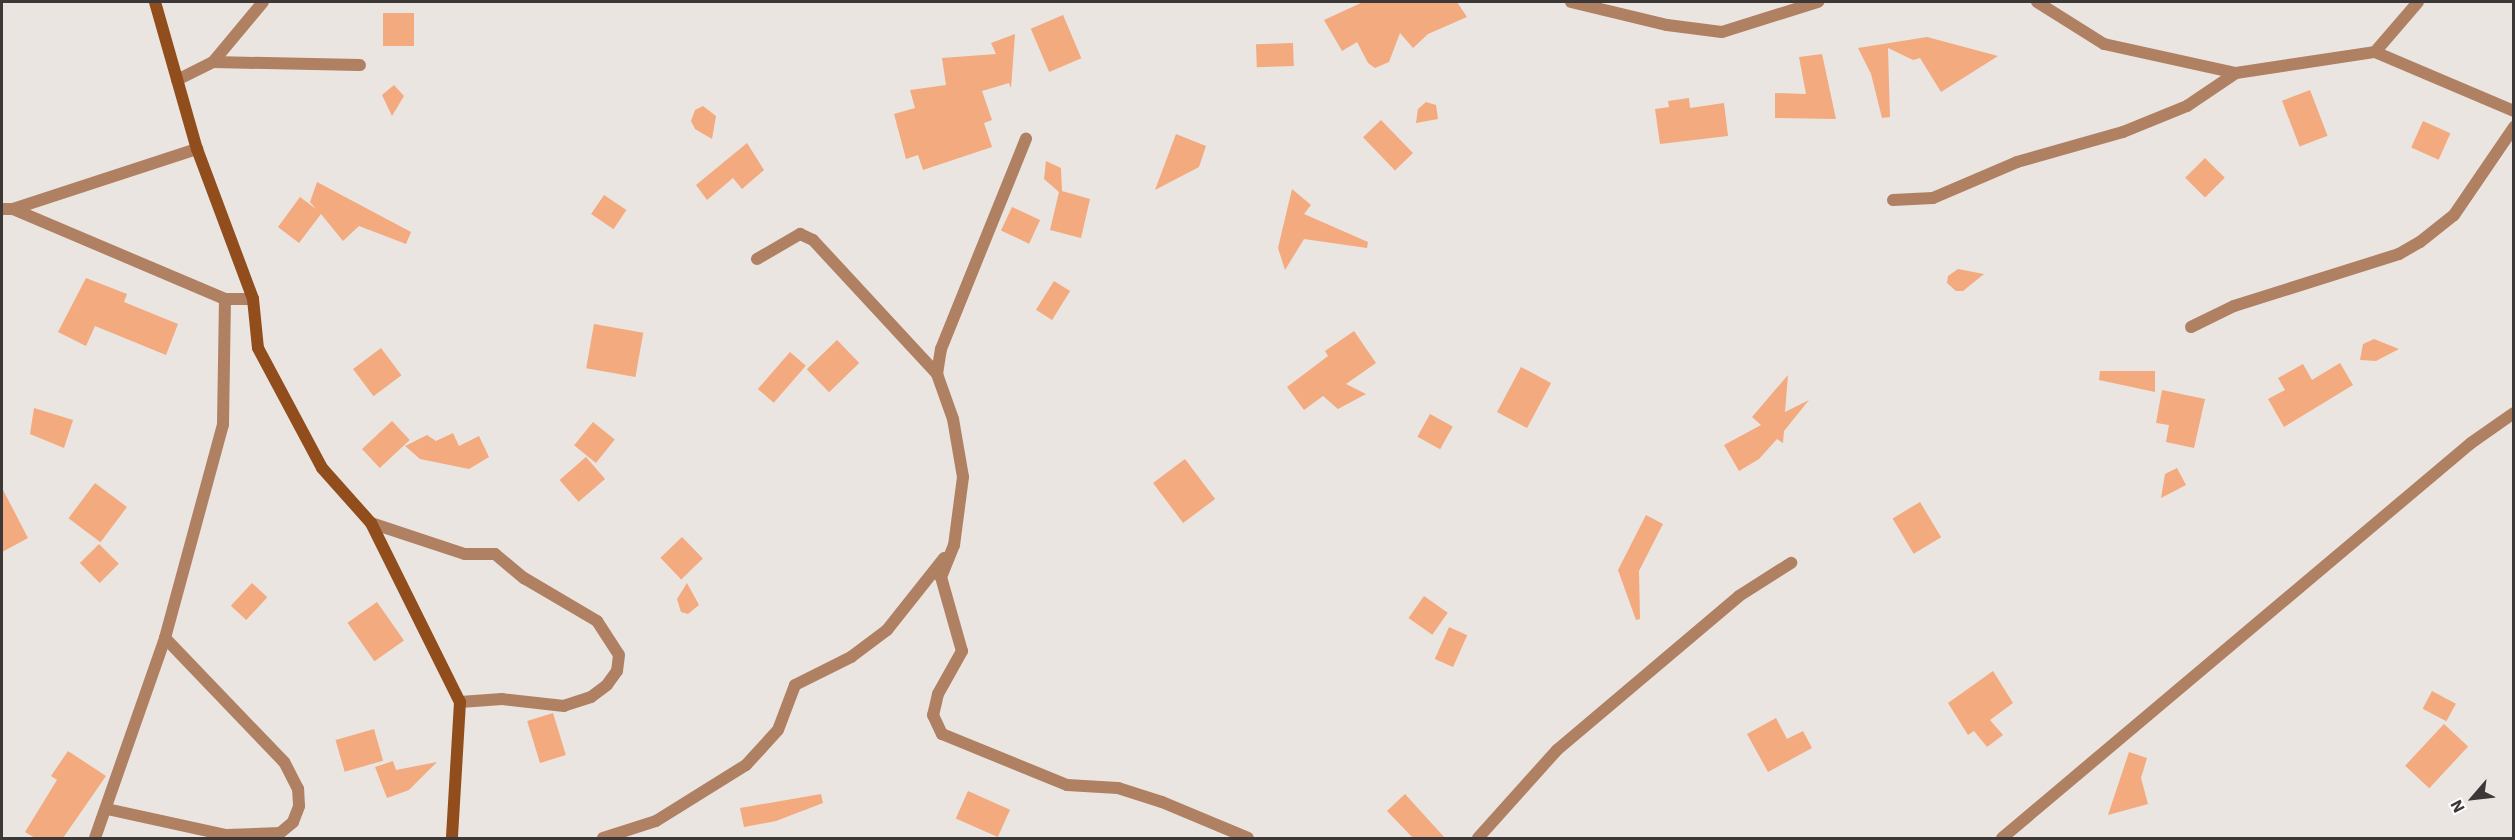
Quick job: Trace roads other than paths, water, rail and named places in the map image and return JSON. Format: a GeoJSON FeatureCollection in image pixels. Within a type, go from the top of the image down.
{"type":"FeatureCollection","features":[{"type":"Feature","properties":{"kind":"street"},"geometry":{"type":"LineString","coordinates":[[155,2],[197,149],[253,299],[258,348],[322,468],[370,523],[460,702],[452,838]]}},
{"type":"Feature","properties":{"kind":"street"},"geometry":{"type":"LineString","coordinates":[[177,80],[213,63],[263,2]]}},
{"type":"Feature","properties":{"kind":"street"},"geometry":{"type":"LineString","coordinates":[[1571,2],[1667,26],[1722,32],[1818,2]]}},
{"type":"Feature","properties":{"kind":"street"},"geometry":{"type":"LineString","coordinates":[[2037,2],[2104,44],[2236,73],[2375,52],[2514,111]]}},
{"type":"Feature","properties":{"kind":"street"},"geometry":{"type":"LineString","coordinates":[[2375,52],[2418,2]]}},
{"type":"Feature","properties":{"kind":"street"},"geometry":{"type":"LineString","coordinates":[[213,63],[360,65]]}},
{"type":"Feature","properties":{"kind":"street"},"geometry":{"type":"LineString","coordinates":[[1893,200],[1933,198],[2017,162],[2124,132],[2187,105],[2236,73]]}},
{"type":"Feature","properties":{"kind":"street"},"geometry":{"type":"LineString","coordinates":[[2191,327],[2234,306],[2399,254],[2420,242],[2454,215],[2514,127]]}},
{"type":"Feature","properties":{"kind":"street"},"geometry":{"type":"LineString","coordinates":[[1026,139],[941,349],[937,374],[962,463],[963,490],[954,545],[941,577],[962,651],[938,694],[933,715],[942,734],[1067,785],[1118,788],[1162,801],[1248,838]]}},
{"type":"Feature","properties":{"kind":"street"},"geometry":{"type":"LineString","coordinates":[[7,209],[197,149]]}},
{"type":"Feature","properties":{"kind":"street"},"geometry":{"type":"LineString","coordinates":[[7,209],[225,299],[253,299]]}},
{"type":"Feature","properties":{"kind":"street"},"geometry":{"type":"LineString","coordinates":[[757,259],[800,234],[813,240],[937,374]]}},
{"type":"Feature","properties":{"kind":"street"},"geometry":{"type":"LineString","coordinates":[[95,838],[165,638],[223,426],[225,299]]}},
{"type":"Feature","properties":{"kind":"street"},"geometry":{"type":"LineString","coordinates":[[2002,838],[2470,443],[2514,413]]}},
{"type":"Feature","properties":{"kind":"street"},"geometry":{"type":"LineString","coordinates":[[370,523],[465,554],[495,554],[524,578],[597,621],[619,655],[617,670],[607,685],[591,697],[564,706],[502,699],[460,702]]}},
{"type":"Feature","properties":{"kind":"street"},"geometry":{"type":"LineString","coordinates":[[603,838],[656,821],[746,765],[778,730],[795,685],[850,657],[887,630],[954,545]]}},
{"type":"Feature","properties":{"kind":"street"},"geometry":{"type":"LineString","coordinates":[[1478,838],[1557,750],[1739,597],[1791,563]]}},
{"type":"Feature","properties":{"kind":"street"},"geometry":{"type":"LineString","coordinates":[[107,809],[226,835],[258,836],[280,833],[293,822],[299,806],[298,789],[284,762],[165,638]]}}]}
